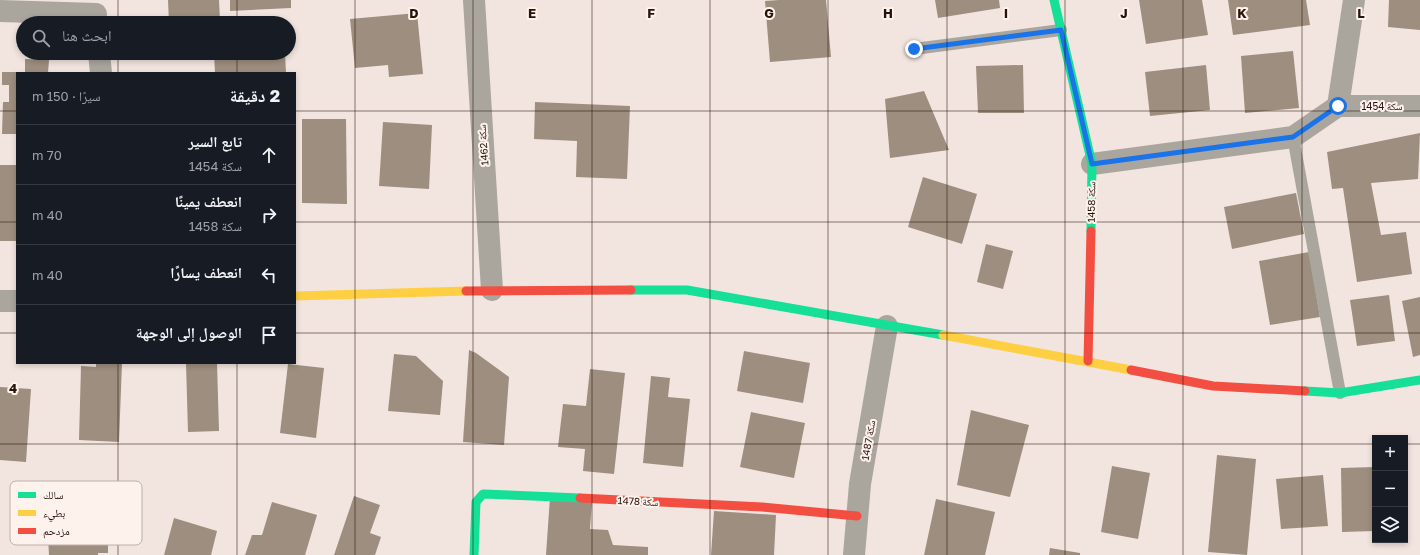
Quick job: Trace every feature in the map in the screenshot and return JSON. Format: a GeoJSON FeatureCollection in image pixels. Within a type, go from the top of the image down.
{"type":"FeatureCollection","features":[{"type":"Feature","properties":{"kind":"street","name":"سكة 1462"},"geometry":{"type":"LineString","coordinates":[[474,0],[492,290]]}},
{"type":"Feature","properties":{"kind":"street","name":"سكة 1458"},"geometry":{"type":"LineString","coordinates":[[1054,0],[1092,164],[1088,361]]}},
{"type":"Feature","properties":{"kind":"street"},"geometry":{"type":"LineString","coordinates":[[1092,164],[1293,137],[1338,106],[1354,0]]}},
{"type":"Feature","properties":{"kind":"street"},"geometry":{"type":"LineString","coordinates":[[0,11],[96,12]]}},
{"type":"Feature","properties":{"kind":"street"},"geometry":{"type":"LineString","coordinates":[[100,60],[101,72]]}},
{"type":"Feature","properties":{"kind":"street","name":"سكة 1454"},"geometry":{"type":"LineString","coordinates":[[1338,106],[1420,106]]}},
{"type":"Feature","properties":{"kind":"street"},"geometry":{"type":"LineString","coordinates":[[296,296],[492,290],[687,290],[1088,361],[1213,386],[1340,392],[1420,380]]}},
{"type":"Feature","properties":{"kind":"street"},"geometry":{"type":"LineString","coordinates":[[0,301],[16,301]]}},
{"type":"Feature","properties":{"kind":"street","name":"سكة 1487"},"geometry":{"type":"LineString","coordinates":[[854,555],[860,484],[887,326]]}},
{"type":"Feature","properties":{"kind":"street","name":"سكة 1478"},"geometry":{"type":"LineString","coordinates":[[474,555],[476,502],[483,494],[494,492],[762,507],[858,516]]}},
{"type":"Feature","properties":{"kind":"lane"},"geometry":{"type":"LineString","coordinates":[[914,49],[1061,30]]}},
{"type":"Feature","properties":{"kind":"lane"},"geometry":{"type":"LineString","coordinates":[[1293,137],[1340,392]]}},
{"type":"Feature","properties":{"kind":"building"},"geometry":{"type":"Polygon","coordinates":[[[168,0],[219,0],[220,16],[169,16],[168,0]]]}},
{"type":"Feature","properties":{"kind":"building"},"geometry":{"type":"Polygon","coordinates":[[[230,0],[291,0],[291,8],[230,11],[230,0]]]}},
{"type":"Feature","properties":{"kind":"building"},"geometry":{"type":"Polygon","coordinates":[[[826,0],[831,57],[770,62],[765,1],[826,0]]]}},
{"type":"Feature","properties":{"kind":"building"},"geometry":{"type":"Polygon","coordinates":[[[935,0],[999,0],[1000,8],[938,18],[935,0]]]}},
{"type":"Feature","properties":{"kind":"building"},"geometry":{"type":"Polygon","coordinates":[[[1139,0],[1202,0],[1208,35],[1146,44],[1139,0]]]}},
{"type":"Feature","properties":{"kind":"building"},"geometry":{"type":"Polygon","coordinates":[[[1228,0],[1306,0],[1310,25],[1233,35],[1228,0]]]}},
{"type":"Feature","properties":{"kind":"building"},"geometry":{"type":"Polygon","coordinates":[[[1389,0],[1420,0],[1420,30],[1388,27],[1389,0]]]}},
{"type":"Feature","properties":{"kind":"building"},"geometry":{"type":"Polygon","coordinates":[[[417,13],[423,74],[389,77],[388,65],[355,68],[350,19],[417,13]]]}},
{"type":"Feature","properties":{"kind":"building"},"geometry":{"type":"Polygon","coordinates":[[[1293,51],[1299,108],[1245,113],[1241,56],[1293,51]]]}},
{"type":"Feature","properties":{"kind":"building"},"geometry":{"type":"Polygon","coordinates":[[[25,60],[49,60],[48,72],[25,72],[25,60]]]}},
{"type":"Feature","properties":{"kind":"building"},"geometry":{"type":"Polygon","coordinates":[[[214,60],[285,60],[286,72],[215,72],[214,60]]]}},
{"type":"Feature","properties":{"kind":"building"},"geometry":{"type":"Polygon","coordinates":[[[1023,65],[1024,113],[978,113],[976,66],[1023,65]]]}},
{"type":"Feature","properties":{"kind":"building"},"geometry":{"type":"Polygon","coordinates":[[[1206,65],[1210,110],[1150,116],[1145,72],[1206,65]]]}},
{"type":"Feature","properties":{"kind":"building"},"geometry":{"type":"Polygon","coordinates":[[[2,72],[16,72],[16,134],[2,134],[3,102],[9,102],[9,85],[2,85],[2,72]]]}},
{"type":"Feature","properties":{"kind":"building"},"geometry":{"type":"Polygon","coordinates":[[[924,91],[949,150],[890,158],[885,99],[924,91]]]}},
{"type":"Feature","properties":{"kind":"building"},"geometry":{"type":"Polygon","coordinates":[[[535,102],[630,106],[627,179],[576,177],[577,141],[534,139],[535,102]]]}},
{"type":"Feature","properties":{"kind":"building"},"geometry":{"type":"Polygon","coordinates":[[[302,119],[346,119],[347,204],[302,203],[302,119]]]}},
{"type":"Feature","properties":{"kind":"building"},"geometry":{"type":"Polygon","coordinates":[[[383,122],[432,125],[429,189],[379,186],[383,122]]]}},
{"type":"Feature","properties":{"kind":"building"},"geometry":{"type":"Polygon","coordinates":[[[1420,133],[1418,179],[1371,183],[1381,235],[1406,232],[1412,274],[1357,282],[1343,188],[1332,189],[1327,152],[1420,133]]]}},
{"type":"Feature","properties":{"kind":"building"},"geometry":{"type":"Polygon","coordinates":[[[0,165],[16,165],[16,241],[0,241],[0,165]]]}},
{"type":"Feature","properties":{"kind":"building"},"geometry":{"type":"Polygon","coordinates":[[[923,177],[977,194],[962,244],[908,227],[923,177]]]}},
{"type":"Feature","properties":{"kind":"building"},"geometry":{"type":"Polygon","coordinates":[[[1296,193],[1304,234],[1232,249],[1224,207],[1296,193]]]}},
{"type":"Feature","properties":{"kind":"building"},"geometry":{"type":"Polygon","coordinates":[[[986,244],[1013,251],[1003,289],[977,282],[986,244]]]}},
{"type":"Feature","properties":{"kind":"building"},"geometry":{"type":"Polygon","coordinates":[[[1309,252],[1320,317],[1270,325],[1259,261],[1309,252]]]}},
{"type":"Feature","properties":{"kind":"building"},"geometry":{"type":"Polygon","coordinates":[[[1389,295],[1395,341],[1357,346],[1350,300],[1389,295]]]}},
{"type":"Feature","properties":{"kind":"building"},"geometry":{"type":"Polygon","coordinates":[[[1420,297],[1420,355],[1413,357],[1402,301],[1420,297]]]}},
{"type":"Feature","properties":{"kind":"building"},"geometry":{"type":"Polygon","coordinates":[[[469,350],[476,353],[509,377],[504,445],[463,442],[469,350]]]}},
{"type":"Feature","properties":{"kind":"building"},"geometry":{"type":"Polygon","coordinates":[[[744,351],[810,363],[803,403],[737,391],[744,351]]]}},
{"type":"Feature","properties":{"kind":"building"},"geometry":{"type":"Polygon","coordinates":[[[394,354],[416,356],[443,381],[440,415],[388,411],[394,354]]]}},
{"type":"Feature","properties":{"kind":"building"},"geometry":{"type":"Polygon","coordinates":[[[96,364],[122,364],[119,442],[79,440],[81,366],[96,367],[96,364]]]}},
{"type":"Feature","properties":{"kind":"building"},"geometry":{"type":"Polygon","coordinates":[[[186,364],[217,364],[219,431],[188,432],[186,364]]]}},
{"type":"Feature","properties":{"kind":"building"},"geometry":{"type":"Polygon","coordinates":[[[288,364],[324,368],[316,438],[280,433],[288,364]]]}},
{"type":"Feature","properties":{"kind":"building"},"geometry":{"type":"Polygon","coordinates":[[[590,369],[625,373],[614,474],[583,471],[585,449],[558,447],[563,404],[586,406],[590,369]]]}},
{"type":"Feature","properties":{"kind":"building"},"geometry":{"type":"Polygon","coordinates":[[[651,376],[670,378],[668,397],[690,399],[683,467],[643,463],[651,376]]]}},
{"type":"Feature","properties":{"kind":"building"},"geometry":{"type":"Polygon","coordinates":[[[0,387],[31,389],[26,462],[0,460],[0,387]]]}},
{"type":"Feature","properties":{"kind":"building"},"geometry":{"type":"Polygon","coordinates":[[[971,410],[1029,425],[1010,497],[957,485],[971,410]]]}},
{"type":"Feature","properties":{"kind":"building"},"geometry":{"type":"Polygon","coordinates":[[[751,412],[805,423],[794,478],[740,467],[751,412]]]}},
{"type":"Feature","properties":{"kind":"building"},"geometry":{"type":"Polygon","coordinates":[[[1217,455],[1256,459],[1247,555],[1208,552],[1217,455]]]}},
{"type":"Feature","properties":{"kind":"building"},"geometry":{"type":"Polygon","coordinates":[[[1112,466],[1150,473],[1138,539],[1101,532],[1112,466]]]}},
{"type":"Feature","properties":{"kind":"building"},"geometry":{"type":"Polygon","coordinates":[[[1372,467],[1372,531],[1342,532],[1341,468],[1372,467]]]}},
{"type":"Feature","properties":{"kind":"building"},"geometry":{"type":"Polygon","coordinates":[[[1323,475],[1328,526],[1281,529],[1276,479],[1323,475]]]}},
{"type":"Feature","properties":{"kind":"building"},"geometry":{"type":"Polygon","coordinates":[[[354,496],[380,505],[370,533],[381,537],[375,555],[334,555],[354,496]]]}},
{"type":"Feature","properties":{"kind":"building"},"geometry":{"type":"Polygon","coordinates":[[[550,497],[592,501],[590,529],[608,530],[613,545],[648,547],[648,555],[546,555],[550,497]]]}},
{"type":"Feature","properties":{"kind":"building"},"geometry":{"type":"Polygon","coordinates":[[[936,499],[995,512],[985,555],[924,555],[936,499]]]}},
{"type":"Feature","properties":{"kind":"building"},"geometry":{"type":"Polygon","coordinates":[[[272,502],[317,515],[305,555],[245,555],[252,535],[262,535],[272,502]]]}},
{"type":"Feature","properties":{"kind":"building"},"geometry":{"type":"Polygon","coordinates":[[[714,511],[776,515],[774,555],[711,555],[714,511]]]}},
{"type":"Feature","properties":{"kind":"building"},"geometry":{"type":"Polygon","coordinates":[[[174,518],[217,531],[211,555],[164,555],[174,518]]]}},
{"type":"Feature","properties":{"kind":"building"},"geometry":{"type":"Polygon","coordinates":[[[48,545],[108,545],[108,553],[98,553],[98,555],[49,555],[48,545]]]}},
{"type":"Feature","properties":{"kind":"building"},"geometry":{"type":"Polygon","coordinates":[[[1050,548],[1080,553],[1080,555],[1049,555],[1050,548]]]}},
{"type":"Feature","properties":{"kind":"traffic: fast"},"geometry":{"type":"LineString","coordinates":[[1054,0],[1092,164],[1091,231]]}},
{"type":"Feature","properties":{"kind":"traffic: fast"},"geometry":{"type":"LineString","coordinates":[[631,290],[687,290],[943,335]]}},
{"type":"Feature","properties":{"kind":"traffic: fast"},"geometry":{"type":"LineString","coordinates":[[1305,391],[1340,393],[1420,380]]}},
{"type":"Feature","properties":{"kind":"traffic: fast"},"geometry":{"type":"LineString","coordinates":[[474,555],[476,502],[483,494],[580,498]]}},
{"type":"Feature","properties":{"kind":"traffic: slow"},"geometry":{"type":"LineString","coordinates":[[296,296],[466,291]]}},
{"type":"Feature","properties":{"kind":"traffic: slow"},"geometry":{"type":"LineString","coordinates":[[943,335],[1131,370]]}},
{"type":"Feature","properties":{"kind":"traffic: jam"},"geometry":{"type":"LineString","coordinates":[[1088,361],[1091,231]]}},
{"type":"Feature","properties":{"kind":"traffic: jam"},"geometry":{"type":"LineString","coordinates":[[466,291],[631,290]]}},
{"type":"Feature","properties":{"kind":"traffic: jam"},"geometry":{"type":"LineString","coordinates":[[1131,370],[1213,386],[1305,391]]}},
{"type":"Feature","properties":{"kind":"traffic: jam"},"geometry":{"type":"LineString","coordinates":[[580,498],[762,507],[857,516]]}},
{"type":"Feature","properties":{"kind":"route"},"geometry":{"type":"LineString","coordinates":[[914,49],[1061,30],[1092,164],[1293,137],[1338,106]]}}]}
